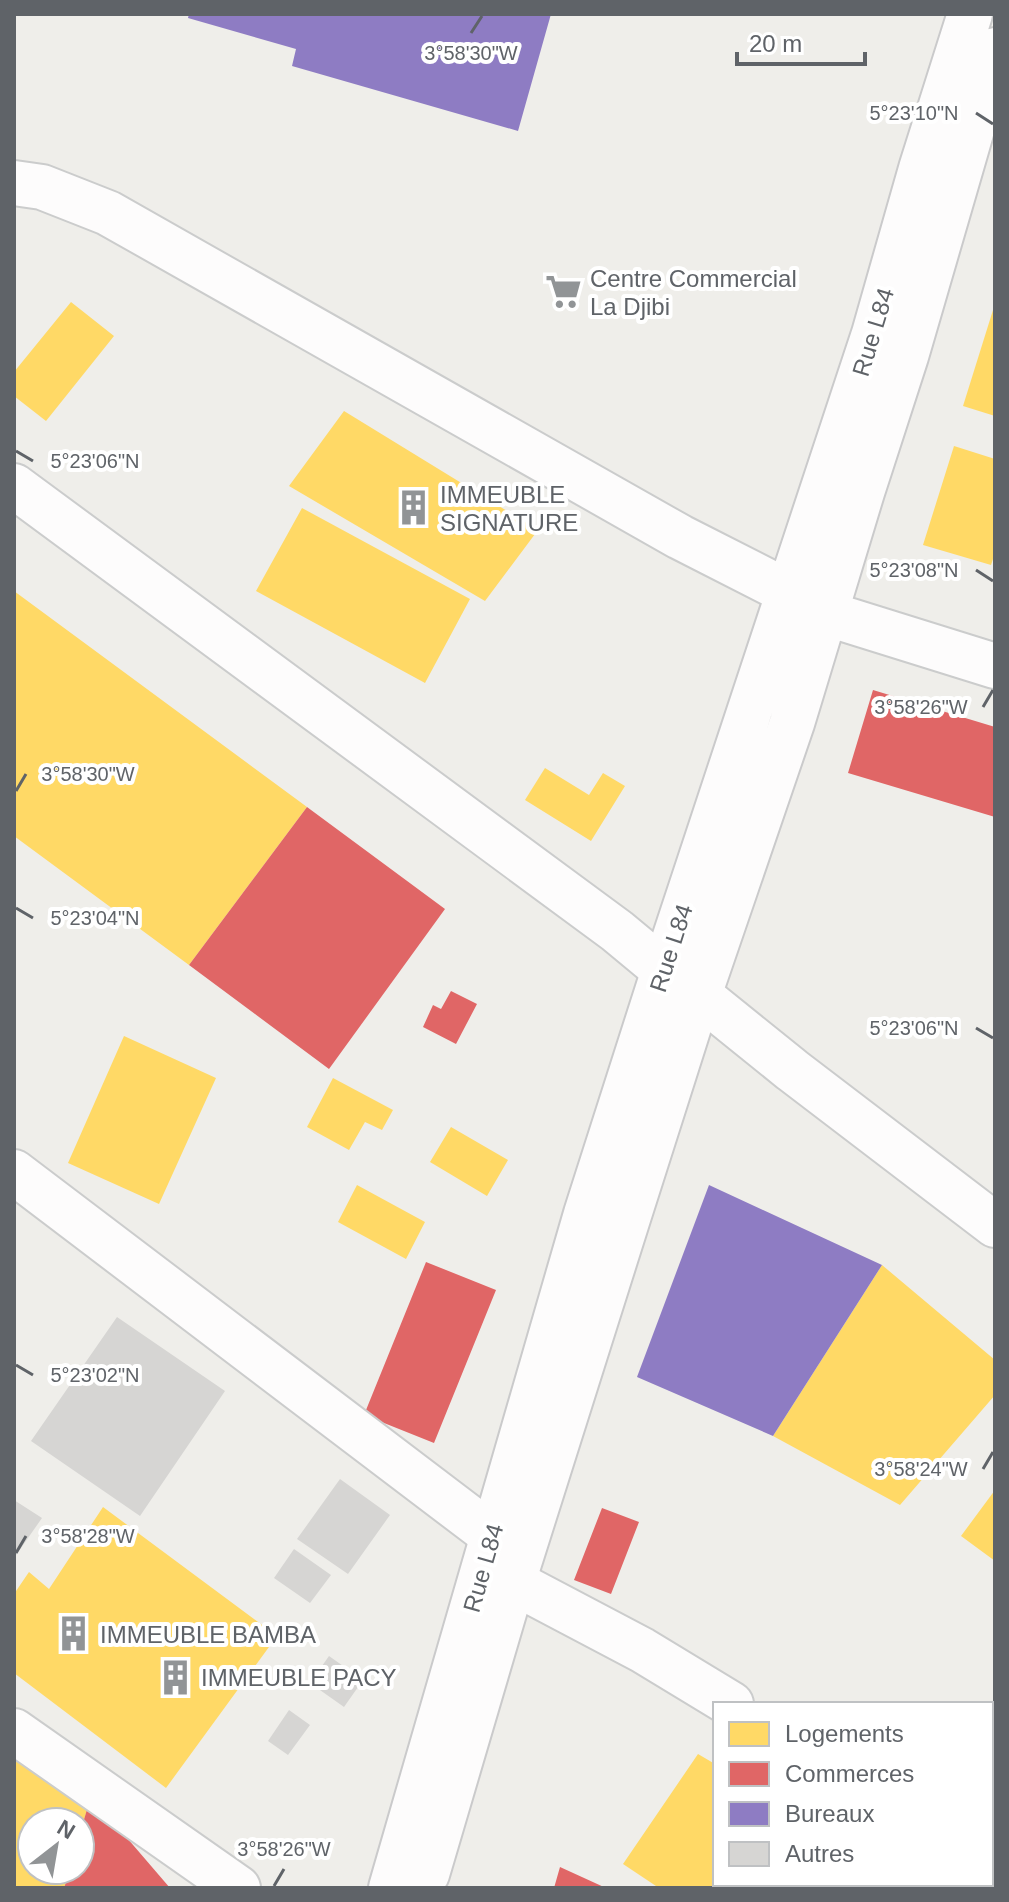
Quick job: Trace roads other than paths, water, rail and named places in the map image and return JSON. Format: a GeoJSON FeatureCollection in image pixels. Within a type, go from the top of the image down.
{"type":"FeatureCollection","features":[{"type":"Feature","properties":{"kind":"street","name":"Rue L84"},"geometry":{"type":"LineString","coordinates":[[423,1888],[513,1582],[699,995],[792,723],[806,602],[874,334],[925,155],[970,14]]}},
{"type":"Feature","properties":{"kind":"street","name":"Rue L84"},"geometry":{"type":"LineString","coordinates":[[391,1888],[586,1214],[664,970],[806,602],[906,356],[995,50]]}},
{"type":"Feature","properties":{"kind":"street"},"geometry":{"type":"LineString","coordinates":[[14,183],[42,187],[108,213],[680,537],[806,602],[995,666]]}},
{"type":"Feature","properties":{"kind":"street"},"geometry":{"type":"LineString","coordinates":[[14,486],[617,931],[664,970]]}},
{"type":"Feature","properties":{"kind":"street"},"geometry":{"type":"LineString","coordinates":[[699,995],[995,1225]]}},
{"type":"Feature","properties":{"kind":"street"},"geometry":{"type":"LineString","coordinates":[[14,1172],[492,1535]]}},
{"type":"Feature","properties":{"kind":"street"},"geometry":{"type":"LineString","coordinates":[[513,1582],[642,1650],[728,1702]]}},
{"type":"Feature","properties":{"kind":"street"},"geometry":{"type":"LineString","coordinates":[[14,1731],[238,1888]]}},
{"type":"Feature","properties":{"kind":"place","name":"Centre Commercial La Djibi"},"geometry":{"type":"Point","coordinates":[564,292]}},
{"type":"Feature","properties":{"kind":"place","name":"IMMEUBLE SIGNATURE"},"geometry":{"type":"Point","coordinates":[414,508]}},
{"type":"Feature","properties":{"kind":"place","name":"IMMEUBLE BAMBA"},"geometry":{"type":"Point","coordinates":[74,1634]}},
{"type":"Feature","properties":{"kind":"place","name":"IMMEUBLE PACY"},"geometry":{"type":"Point","coordinates":[175,1677]}}]}
